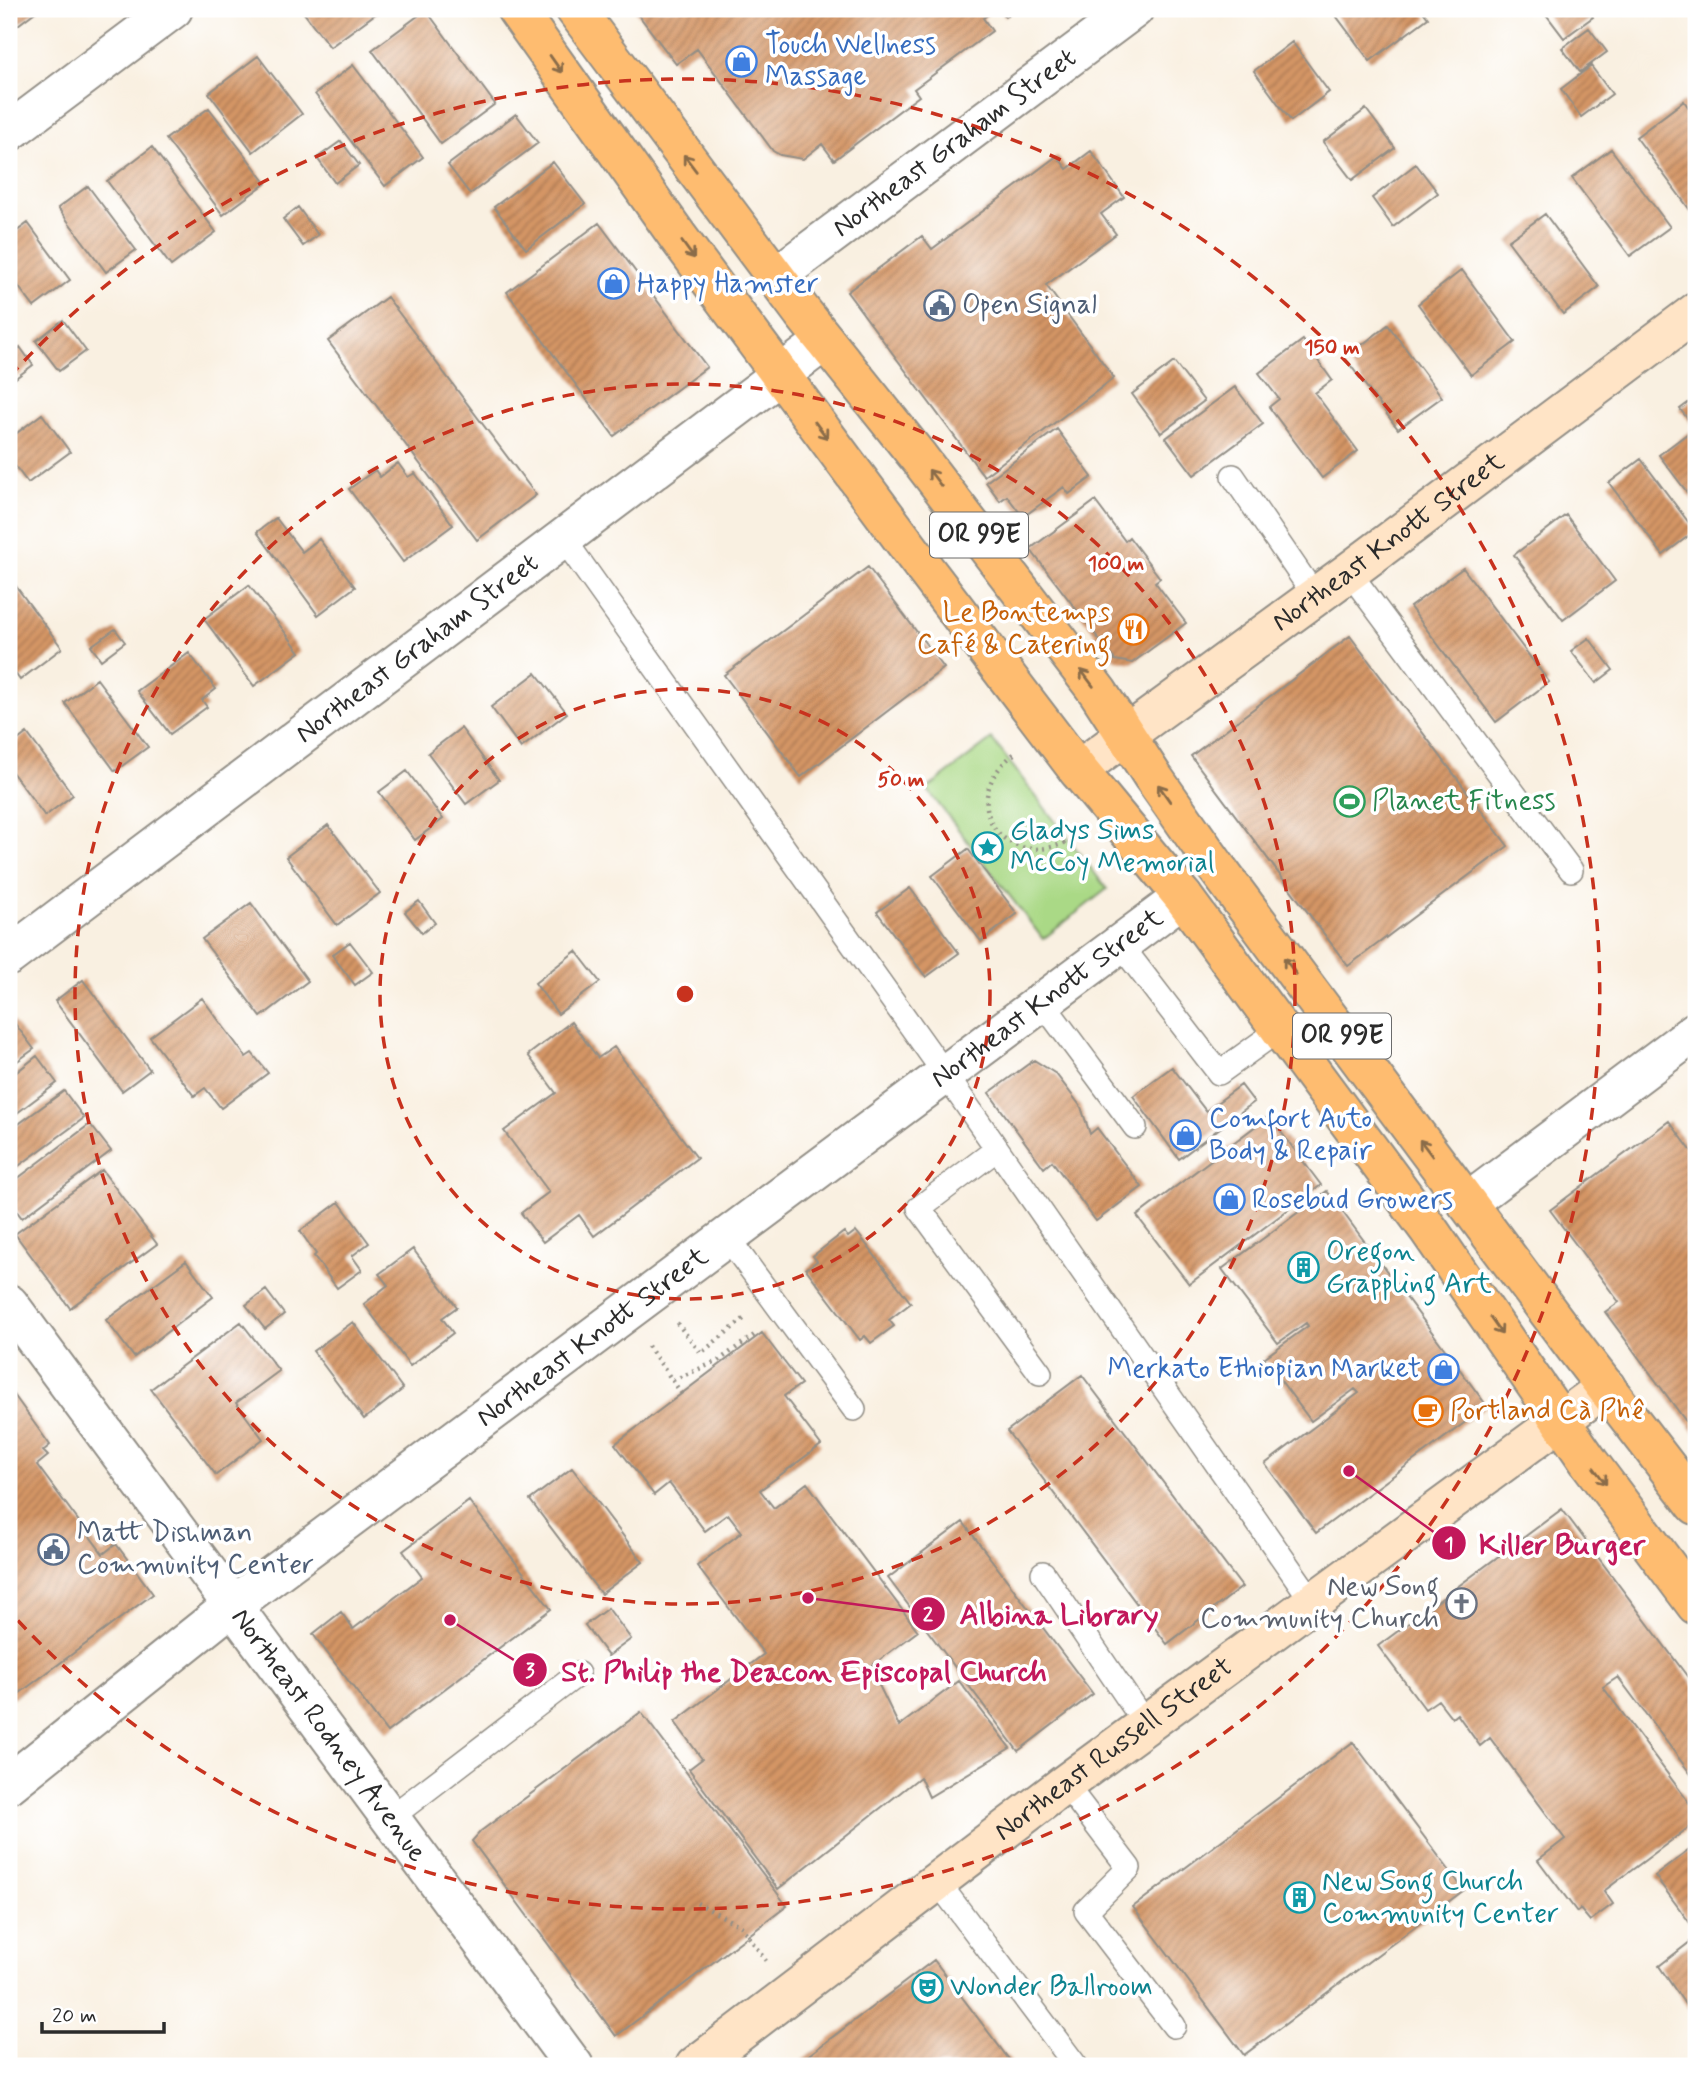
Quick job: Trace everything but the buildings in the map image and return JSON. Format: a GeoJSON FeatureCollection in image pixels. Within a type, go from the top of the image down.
{"type":"FeatureCollection","features":[{"type":"Feature","properties":{"kind":"main road","name":"OR 99E"},"geometry":{"type":"LineString","coordinates":[[516,9],[780,375],[1078,770],[1183,897],[1280,1028],[1429,1230],[1561,1420],[1696,1605]]}},
{"type":"Feature","properties":{"kind":"main road","name":"OR 99E"},"geometry":{"type":"LineString","coordinates":[[575,9],[775,276],[919,458],[1098,692],[1217,869],[1696,1505]]}},
{"type":"Feature","properties":{"kind":"street"},"geometry":{"type":"LineString","coordinates":[[9,132],[173,9]]}},
{"type":"Feature","properties":{"kind":"street","name":"Northeast Graham Street"},"geometry":{"type":"LineString","coordinates":[[775,276],[1134,9]]}},
{"type":"Feature","properties":{"kind":"street","name":"Northeast Knott Street"},"geometry":{"type":"LineString","coordinates":[[1078,770],[1349,572],[1696,312]]}},
{"type":"Feature","properties":{"kind":"street","name":"Northeast Graham Street"},"geometry":{"type":"LineString","coordinates":[[11,950],[825,341]]}},
{"type":"Feature","properties":{"kind":"street","name":"Northeast Knott Street"},"geometry":{"type":"LineString","coordinates":[[9,1784],[233,1605],[1183,897]]}},
{"type":"Feature","properties":{"kind":"street"},"geometry":{"type":"LineString","coordinates":[[1467,1203],[1696,1031]]}},
{"type":"Feature","properties":{"kind":"street","name":"Northeast Rodney Avenue"},"geometry":{"type":"LineString","coordinates":[[9,1304],[574,2066]]}},
{"type":"Feature","properties":{"kind":"street","name":"Northeast Russell Street"},"geometry":{"type":"LineString","coordinates":[[695,2066],[1065,1784],[1606,1388]]}},
{"type":"Feature","properties":{"kind":"lane"},"geometry":{"type":"LineString","coordinates":[[1233,476],[1315,597]]}},
{"type":"Feature","properties":{"kind":"lane"},"geometry":{"type":"LineString","coordinates":[[563,538],[998,1149],[1313,1602]]}},
{"type":"Feature","properties":{"kind":"lane"},"geometry":{"type":"LineString","coordinates":[[1349,572],[1571,870]]}},
{"type":"Feature","properties":{"kind":"lane"},"geometry":{"type":"LineString","coordinates":[[1120,944],[1219,1073],[1280,1028]]}},
{"type":"Feature","properties":{"kind":"lane"},"geometry":{"type":"LineString","coordinates":[[1042,1002],[1135,1127]]}},
{"type":"Feature","properties":{"kind":"lane"},"geometry":{"type":"LineString","coordinates":[[998,1149],[919,1208],[1040,1373]]}},
{"type":"Feature","properties":{"kind":"lane"},"geometry":{"type":"LineString","coordinates":[[727,1237],[854,1409]]}},
{"type":"Feature","properties":{"kind":"lane"},"geometry":{"type":"LineString","coordinates":[[1044,1573],[1146,1725]]}},
{"type":"Feature","properties":{"kind":"lane"},"geometry":{"type":"LineString","coordinates":[[390,1818],[578,1674]]}},
{"type":"Feature","properties":{"kind":"lane"},"geometry":{"type":"LineString","coordinates":[[1065,1784],[1129,1868],[1086,1911],[1174,2026]]}},
{"type":"Feature","properties":{"kind":"lane"},"geometry":{"type":"LineString","coordinates":[[937,1881],[1076,2066]]}},
{"type":"Feature","properties":{"kind":"path"},"geometry":{"type":"LineString","coordinates":[[1017,752],[996,771],[988,793],[991,823],[1015,846],[1032,850],[1064,845],[1079,835]]}},
{"type":"Feature","properties":{"kind":"path"},"geometry":{"type":"LineString","coordinates":[[654,1291],[701,1353],[752,1313]]}},
{"type":"Feature","properties":{"kind":"path"},"geometry":{"type":"LineString","coordinates":[[673,1380],[718,1361],[765,1328]]}},
{"type":"Feature","properties":{"kind":"path"},"geometry":{"type":"LineString","coordinates":[[651,1351],[682,1394]]}},
{"type":"Feature","properties":{"kind":"path"},"geometry":{"type":"LineString","coordinates":[[697,1903],[741,1926],[790,1992]]}},
{"type":"Feature","properties":{"kind":"green space"},"geometry":{"type":"Polygon","coordinates":[[[992,739],[1107,889],[1043,939],[927,789],[992,739]]]}},
{"type":"Feature","properties":{"kind":"place","name":"Touch Wellness Massage"},"geometry":{"type":"Point","coordinates":[742,61]}},
{"type":"Feature","properties":{"kind":"place","name":"Happy Hamster"},"geometry":{"type":"Point","coordinates":[614,284]}},
{"type":"Feature","properties":{"kind":"place","name":"Open Signal"},"geometry":{"type":"Point","coordinates":[939,305]}},
{"type":"Feature","properties":{"kind":"place","name":"Le Bontemps Café & Catering"},"geometry":{"type":"Point","coordinates":[1133,629]}},
{"type":"Feature","properties":{"kind":"place","name":"Planet Fitness"},"geometry":{"type":"Point","coordinates":[1349,801]}},
{"type":"Feature","properties":{"kind":"place","name":"Gladys Sims McCoy Memorial"},"geometry":{"type":"Point","coordinates":[987,847]}},
{"type":"Feature","properties":{"kind":"place","name":"Comfort Auto Body & Repair"},"geometry":{"type":"Point","coordinates":[1186,1135]}},
{"type":"Feature","properties":{"kind":"place","name":"Rosebud Growers"},"geometry":{"type":"Point","coordinates":[1229,1200]}},
{"type":"Feature","properties":{"kind":"place","name":"Oregon Grappling Art"},"geometry":{"type":"Point","coordinates":[1303,1268]}},
{"type":"Feature","properties":{"kind":"place","name":"Merkato Ethiopian Market"},"geometry":{"type":"Point","coordinates":[1444,1369]}},
{"type":"Feature","properties":{"kind":"place","name":"Portland Cà Phê"},"geometry":{"type":"Point","coordinates":[1427,1411]}},
{"type":"Feature","properties":{"kind":"place","name":"Killer Burger"},"geometry":{"type":"Point","coordinates":[1349,1471]}},
{"type":"Feature","properties":{"kind":"place","name":"Matt Dishman Community Center"},"geometry":{"type":"Point","coordinates":[54,1549]}},
{"type":"Feature","properties":{"kind":"place","name":"Albina Library"},"geometry":{"type":"Point","coordinates":[808,1598]}},
{"type":"Feature","properties":{"kind":"place","name":"New Song Community Church"},"geometry":{"type":"Point","coordinates":[1462,1603]}},
{"type":"Feature","properties":{"kind":"place","name":"St. Philip the Deacon Episcopal Church"},"geometry":{"type":"Point","coordinates":[450,1620]}},
{"type":"Feature","properties":{"kind":"place","name":"New Song Church Community Center"},"geometry":{"type":"Point","coordinates":[1299,1898]}},
{"type":"Feature","properties":{"kind":"place","name":"Wonder Ballroom"},"geometry":{"type":"Point","coordinates":[927,1987]}}]}
